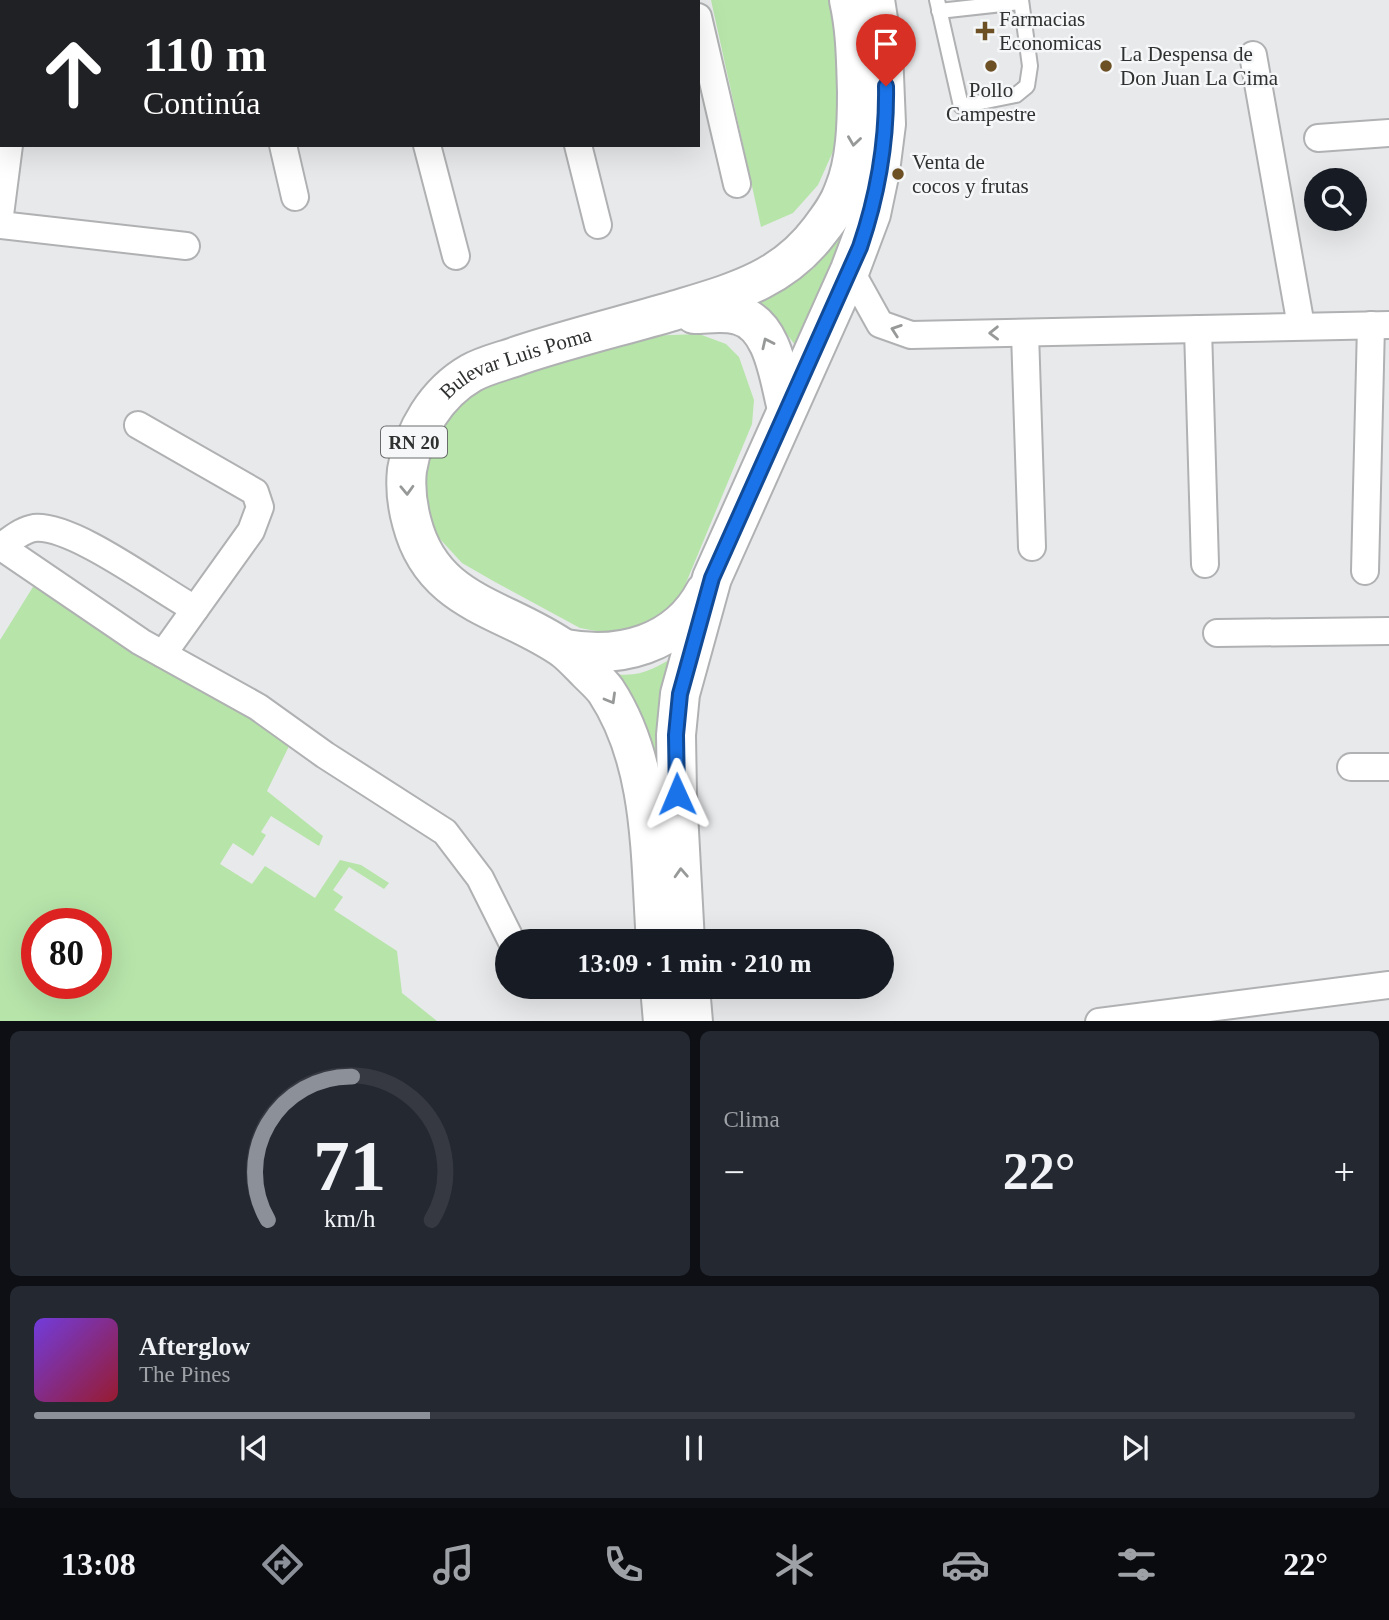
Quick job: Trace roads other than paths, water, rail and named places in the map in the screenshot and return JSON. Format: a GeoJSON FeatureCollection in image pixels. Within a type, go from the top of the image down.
{"type":"FeatureCollection","features":[{"type":"Feature","properties":{"kind":"highway","name":"RN 20"},"geometry":{"type":"LineString","coordinates":[[660,315],[736,292],[777,271],[806,248],[835,211],[846,188],[856,138],[856,50],[849,0]]}},
{"type":"Feature","properties":{"kind":"highway"},"geometry":{"type":"LineString","coordinates":[[565,649],[609,653],[652,641],[671,630],[688,615],[702,598],[712,578],[850,270],[871,214],[886,124],[883,51],[875,0]]}},
{"type":"Feature","properties":{"kind":"highway"},"geometry":{"type":"LineString","coordinates":[[660,315],[737,314],[750,320],[760,330],[771,350],[787,408]]}},
{"type":"Feature","properties":{"kind":"highway","name":"Bulevar Luis Poma"},"geometry":{"type":"LineString","coordinates":[[655,929],[646,805],[630,740],[604,688],[565,649],[451,587],[429,564],[415,533],[406,490],[407,471],[415,439],[442,398],[472,372],[558,342],[660,315]]}},
{"type":"Feature","properties":{"kind":"highway"},"geometry":{"type":"LineString","coordinates":[[684,929],[676,735],[680,694],[712,578]]}},
{"type":"Feature","properties":{"kind":"highway"},"geometry":{"type":"LineString","coordinates":[[661,999],[663,1021]]}},
{"type":"Feature","properties":{"kind":"highway"},"geometry":{"type":"LineString","coordinates":[[691,999],[693,1021]]}},
{"type":"Feature","properties":{"kind":"street"},"geometry":{"type":"LineString","coordinates":[[700,26],[737,184]]}},
{"type":"Feature","properties":{"kind":"street"},"geometry":{"type":"LineString","coordinates":[[1252,55],[1301,326]]}},
{"type":"Feature","properties":{"kind":"street"},"geometry":{"type":"LineString","coordinates":[[1318,138],[1389,134]]}},
{"type":"Feature","properties":{"kind":"street"},"geometry":{"type":"LineString","coordinates":[[0,215],[9,147]]}},
{"type":"Feature","properties":{"kind":"street"},"geometry":{"type":"LineString","coordinates":[[283,147],[295,197]]}},
{"type":"Feature","properties":{"kind":"street"},"geometry":{"type":"LineString","coordinates":[[428,147],[456,256]]}},
{"type":"Feature","properties":{"kind":"street"},"geometry":{"type":"LineString","coordinates":[[578,147],[597,225]]}},
{"type":"Feature","properties":{"kind":"street"},"geometry":{"type":"LineString","coordinates":[[0,225],[186,246]]}},
{"type":"Feature","properties":{"kind":"street"},"geometry":{"type":"LineString","coordinates":[[850,270],[880,324],[911,335],[1380,325],[1365,571]]}},
{"type":"Feature","properties":{"kind":"street"},"geometry":{"type":"LineString","coordinates":[[1198,329],[1205,564]]}},
{"type":"Feature","properties":{"kind":"street"},"geometry":{"type":"LineString","coordinates":[[1025,332],[1032,547]]}},
{"type":"Feature","properties":{"kind":"street"},"geometry":{"type":"LineString","coordinates":[[138,425],[255,492],[260,507],[251,531],[163,654]]}},
{"type":"Feature","properties":{"kind":"street"},"geometry":{"type":"LineString","coordinates":[[195,609],[68,534],[35,528],[0,546],[141,642],[258,707],[335,762],[445,832],[480,878],[506,929]]}},
{"type":"Feature","properties":{"kind":"street"},"geometry":{"type":"LineString","coordinates":[[1217,633],[1389,631]]}},
{"type":"Feature","properties":{"kind":"street"},"geometry":{"type":"LineString","coordinates":[[1351,767],[1389,767]]}},
{"type":"Feature","properties":{"kind":"street"},"geometry":{"type":"LineString","coordinates":[[1099,1021],[1151,1018],[1389,985]]}},
{"type":"Feature","properties":{"kind":"lane"},"geometry":{"type":"LineString","coordinates":[[1021,1],[1030,66],[1027,86],[1016,95],[961,106],[938,6],[1021,1]]}},
{"type":"Feature","properties":{"kind":"place","name":"Farmacias Economicas"},"geometry":{"type":"Point","coordinates":[985,31]}},
{"type":"Feature","properties":{"kind":"place","name":"Pollo Campestre"},"geometry":{"type":"Point","coordinates":[991,66]}},
{"type":"Feature","properties":{"kind":"place","name":"La Despensa de Don Juan La Cima"},"geometry":{"type":"Point","coordinates":[1106,66]}},
{"type":"Feature","properties":{"kind":"place","name":"Venta de cocos y frutas"},"geometry":{"type":"Point","coordinates":[898,174]}}]}
